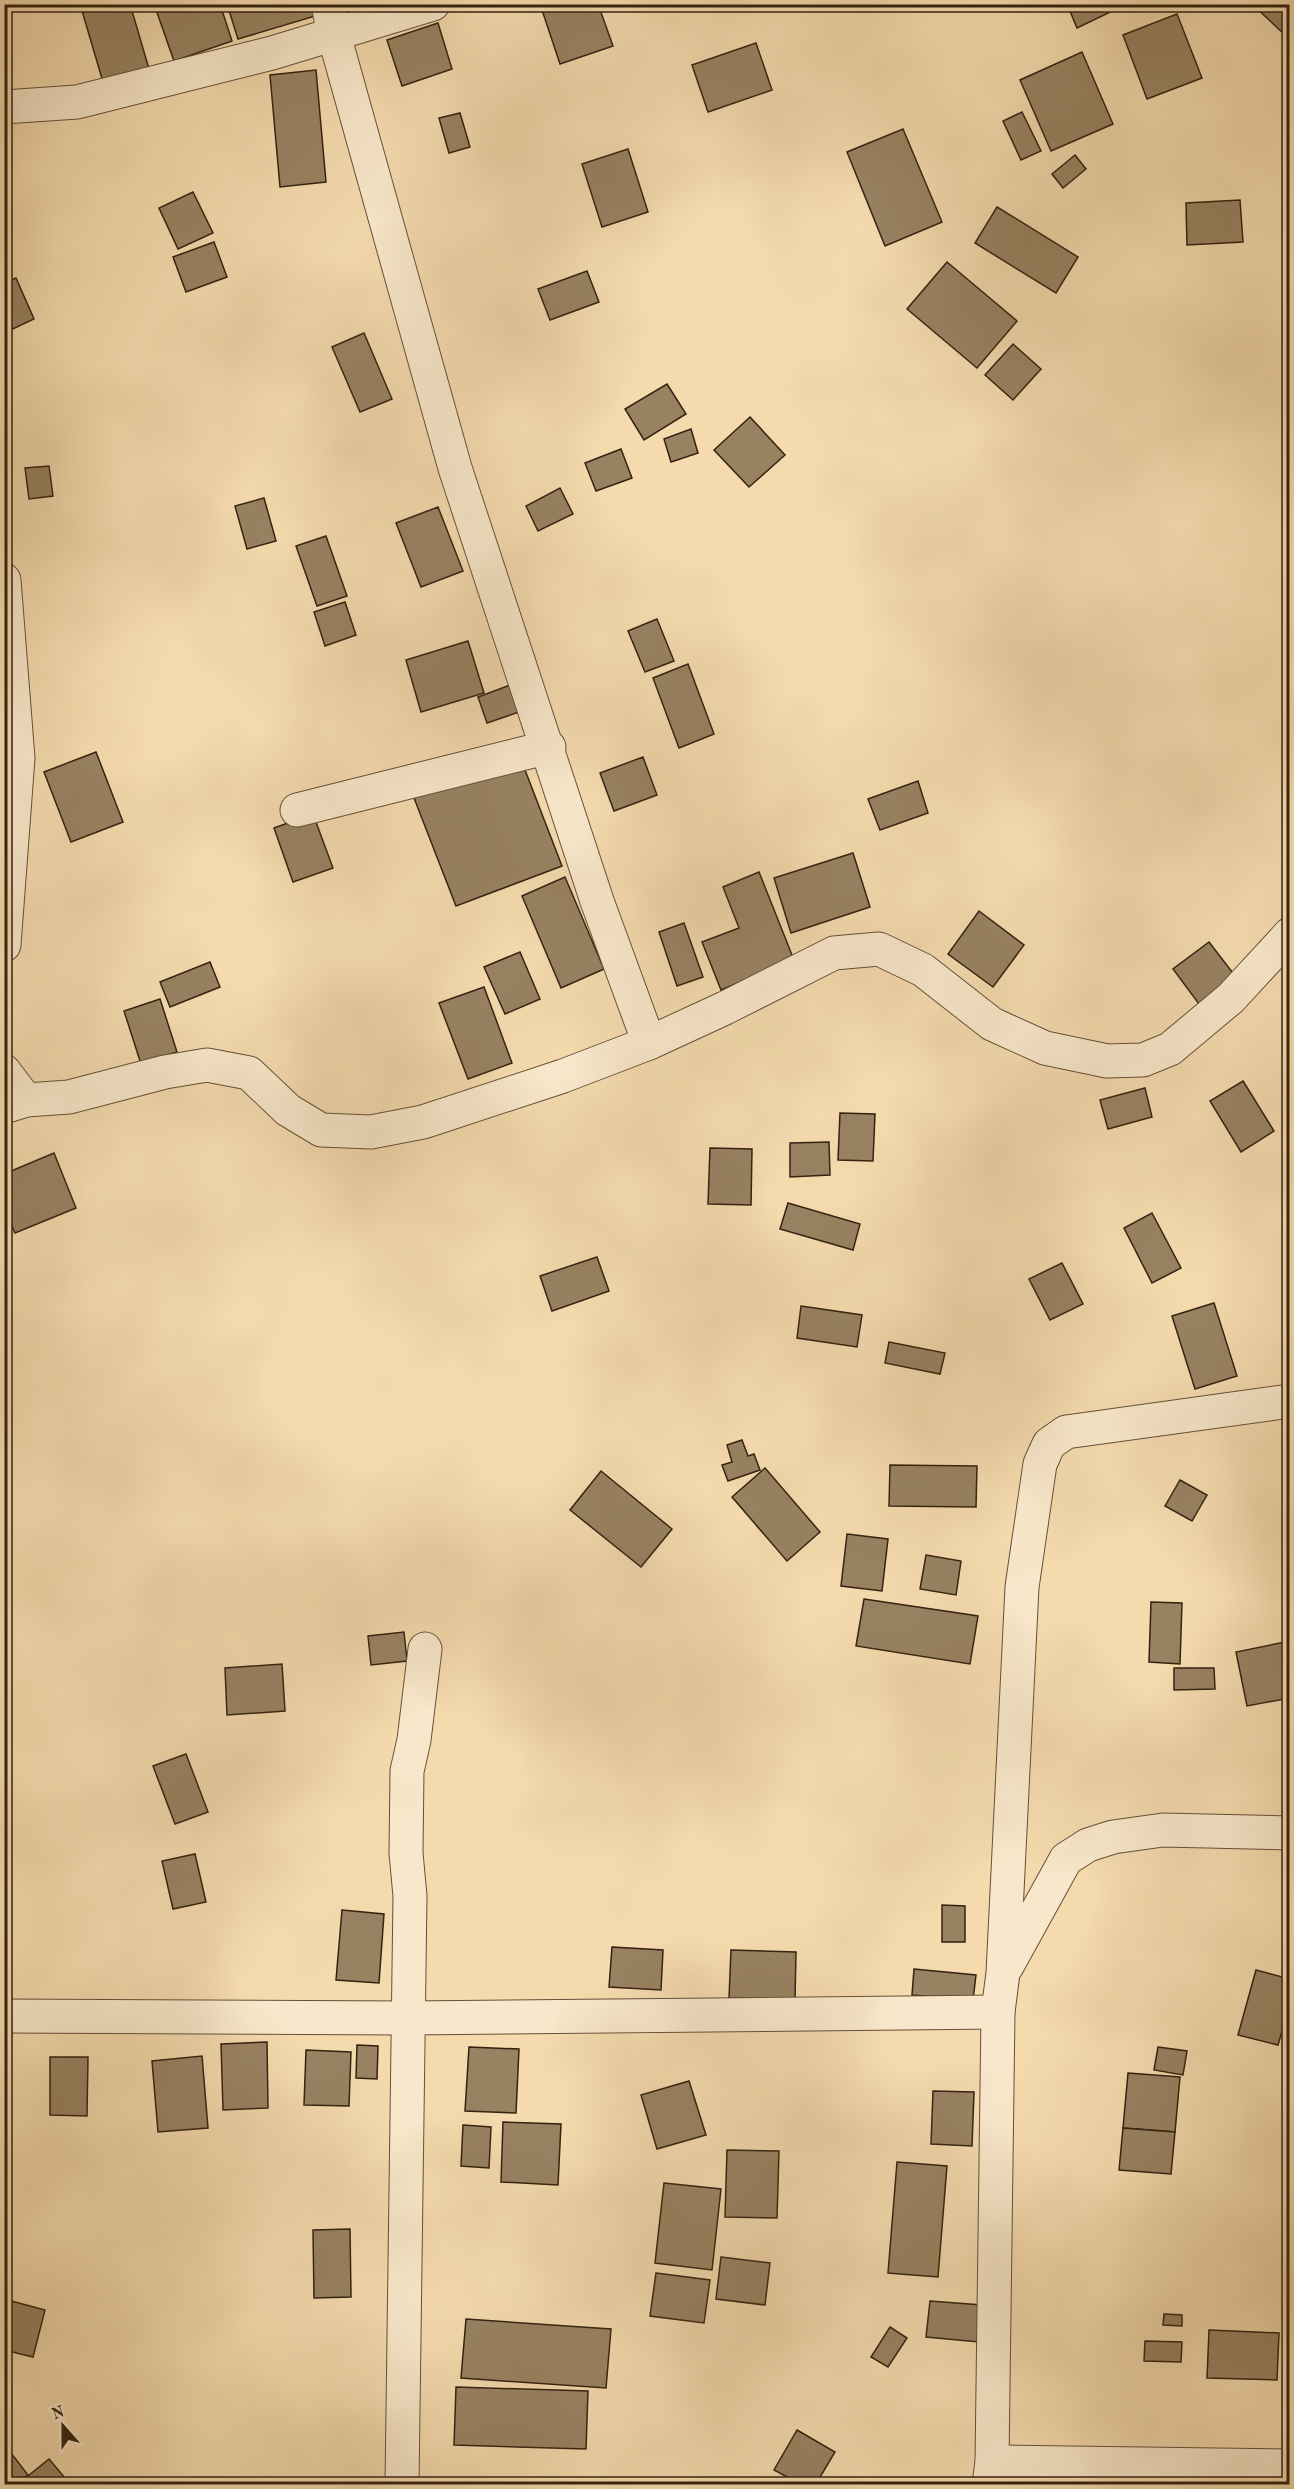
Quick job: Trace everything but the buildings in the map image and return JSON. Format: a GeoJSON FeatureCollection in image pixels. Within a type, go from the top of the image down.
{"type":"FeatureCollection","features":[{"type":"Feature","properties":{"kind":"street"},"geometry":{"type":"LineString","coordinates":[[4,107],[77,102],[331,20],[433,4]]}},
{"type":"Feature","properties":{"kind":"street"},"geometry":{"type":"LineString","coordinates":[[331,20],[455,468],[549,747],[597,901],[649,1043]]}},
{"type":"Feature","properties":{"kind":"street"},"geometry":{"type":"LineString","coordinates":[[4,580],[18,758],[4,945]]}},
{"type":"Feature","properties":{"kind":"street"},"geometry":{"type":"LineString","coordinates":[[297,810],[549,747]]}},
{"type":"Feature","properties":{"kind":"street"},"geometry":{"type":"LineString","coordinates":[[4,1071],[15,1103],[69,1097],[165,1072],[207,1065],[249,1073],[288,1110],[321,1130],[371,1132],[423,1122],[563,1076],[649,1043],[834,953],[879,949],[923,970],[992,1024],[1045,1048],[1107,1061],[1143,1060],[1170,1049],[1231,998],[1290,934]]}},
{"type":"Feature","properties":{"kind":"street"},"geometry":{"type":"LineString","coordinates":[[1290,1401],[1066,1432],[1049,1444],[1040,1464],[1022,1587],[1003,1973],[998,2012],[991,2473],[1290,2466]]}},
{"type":"Feature","properties":{"kind":"street"},"geometry":{"type":"LineString","coordinates":[[402,2484],[410,1896],[406,1853],[407,1771],[414,1740],[424,1649]]}},
{"type":"Feature","properties":{"kind":"street"},"geometry":{"type":"LineString","coordinates":[[1003,1973],[1066,1859],[1088,1845],[1113,1837],[1162,1830],[1290,1833]]}},
{"type":"Feature","properties":{"kind":"street"},"geometry":{"type":"LineString","coordinates":[[4,2016],[407,2018],[998,2012]]}}]}
